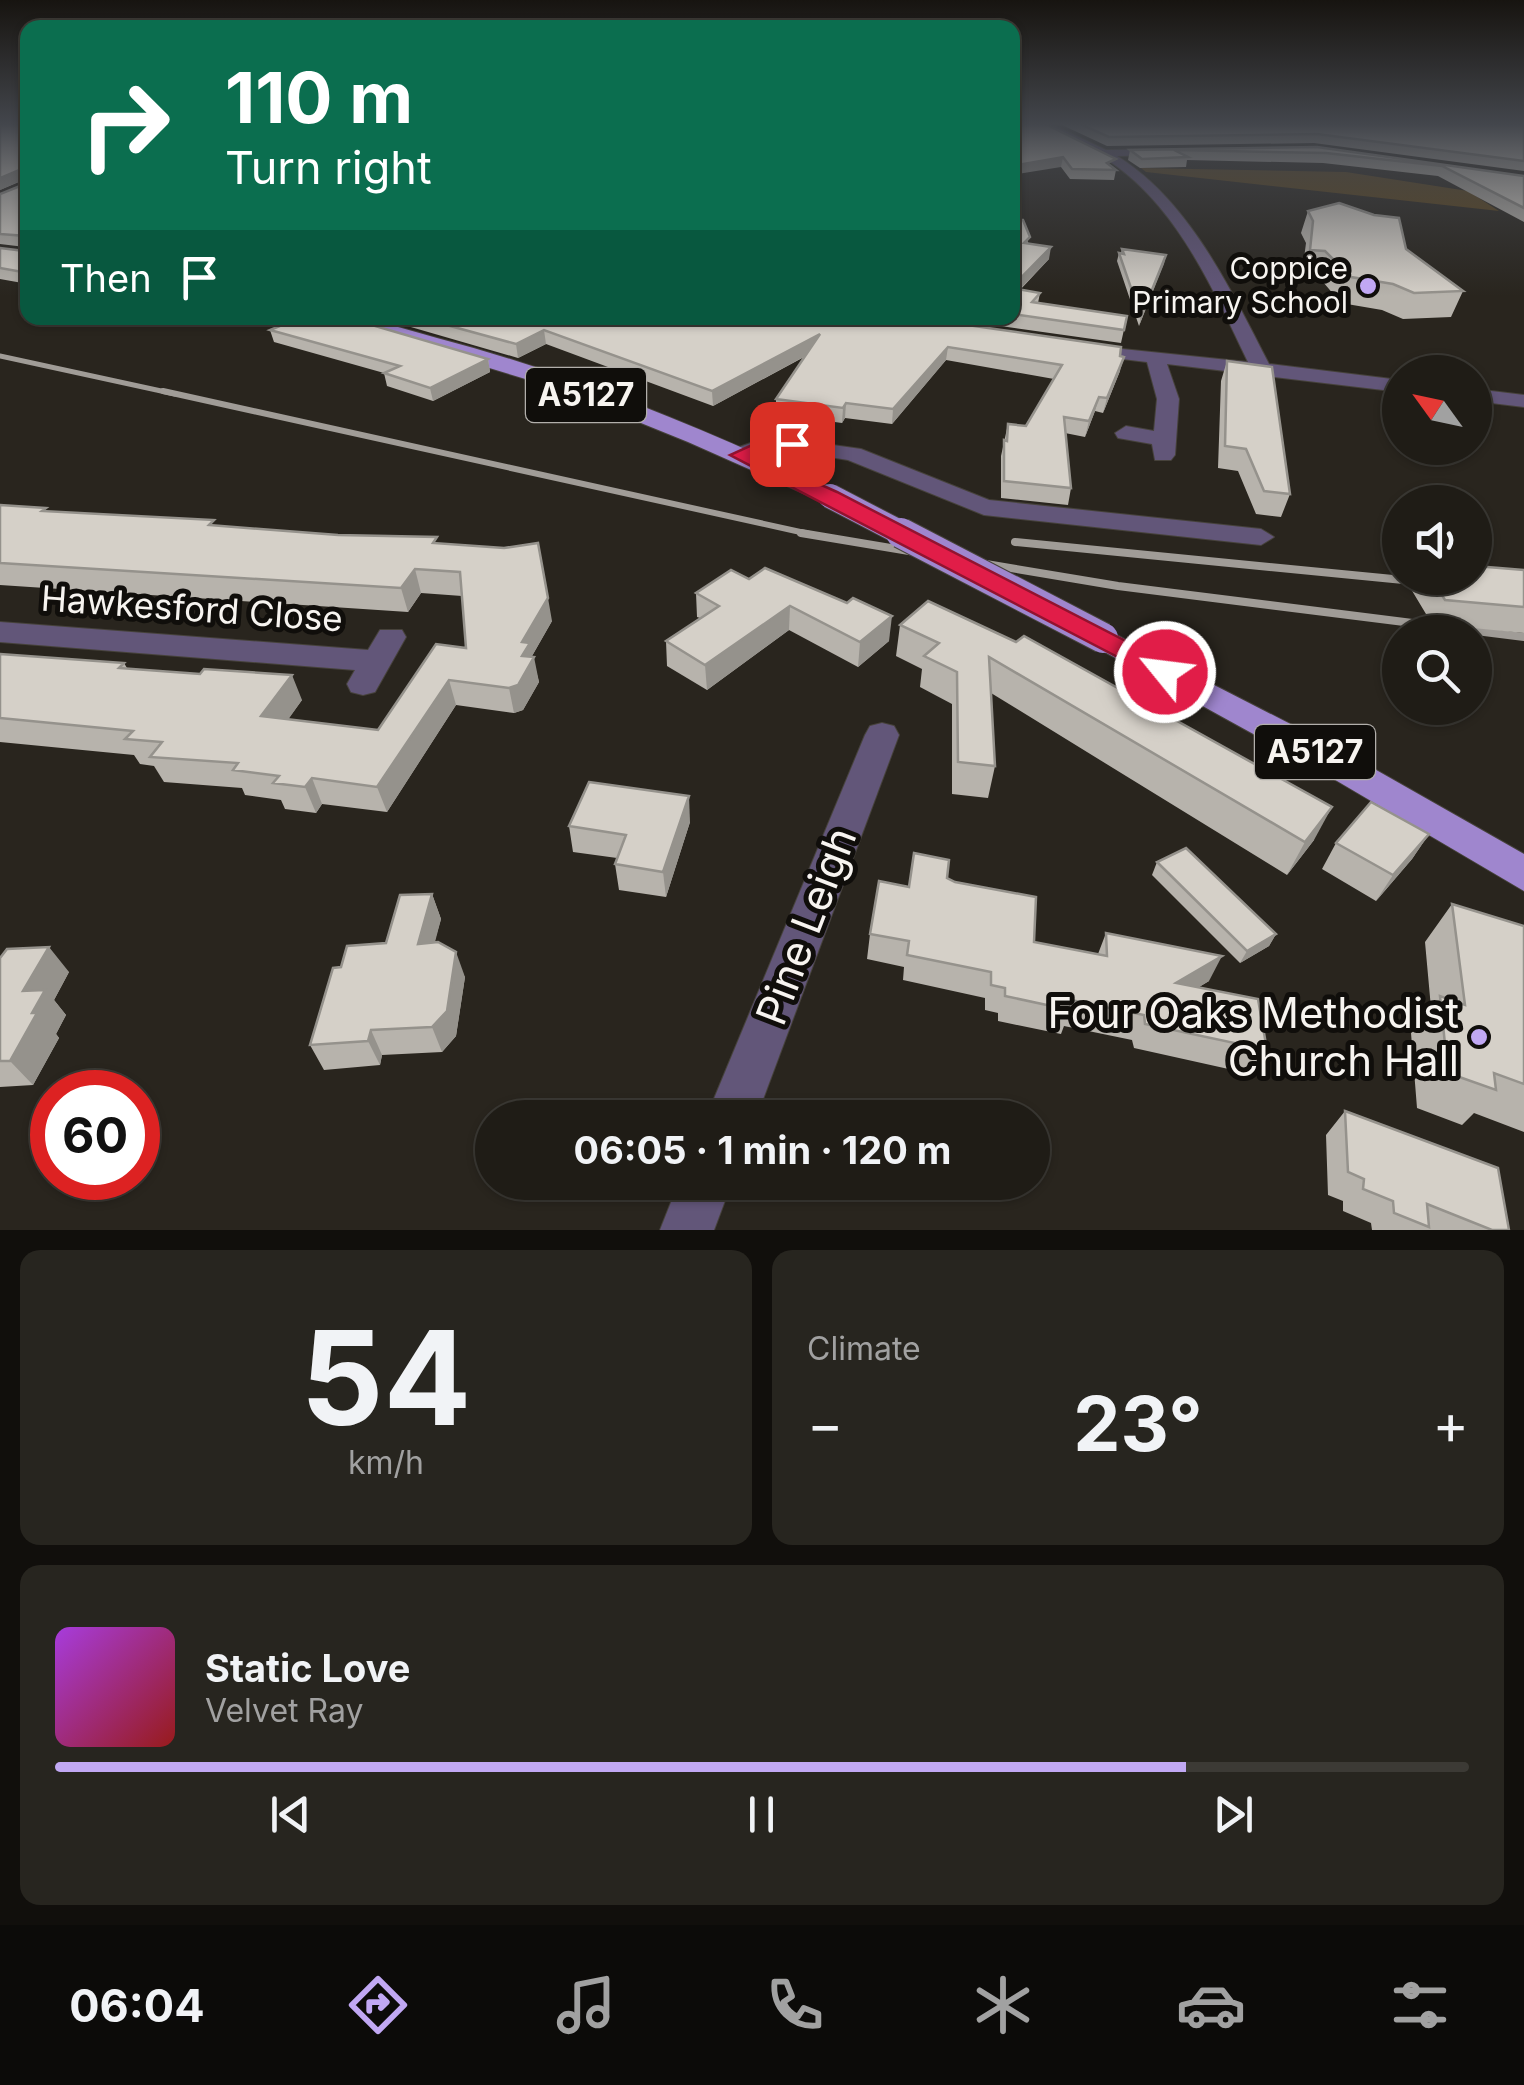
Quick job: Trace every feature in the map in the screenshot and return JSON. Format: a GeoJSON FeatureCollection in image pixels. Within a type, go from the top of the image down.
{"type":"FeatureCollection","features":[{"type":"Feature","properties":{"kind":"main road","name":"A5127"},"geometry":{"type":"LineString","coordinates":[[362,325],[468,352],[739,455],[830,496],[1328,759],[1524,874]]}},
{"type":"Feature","properties":{"kind":"street"},"geometry":{"type":"LineString","coordinates":[[1141,181],[1195,241],[1262,370]]}},
{"type":"Feature","properties":{"kind":"street"},"geometry":{"type":"LineString","coordinates":[[1069,346],[1382,384]]}},
{"type":"Feature","properties":{"kind":"street"},"geometry":{"type":"LineString","coordinates":[[1126,433],[1164,447],[1168,399],[1156,357]]}},
{"type":"Feature","properties":{"kind":"street"},"geometry":{"type":"LineString","coordinates":[[1492,397],[1524,401]]}},
{"type":"Feature","properties":{"kind":"street"},"geometry":{"type":"LineString","coordinates":[[739,455],[770,443],[792,444],[870,460],[984,507],[1261,537]]}},
{"type":"Feature","properties":{"kind":"street","name":"Hawkesford Close"},"geometry":{"type":"LineString","coordinates":[[0,632],[378,661]]}},
{"type":"Feature","properties":{"kind":"street","name":"Pine Leigh"},"geometry":{"type":"LineString","coordinates":[[738,1100],[882,734]]}},
{"type":"Feature","properties":{"kind":"street"},"geometry":{"type":"LineString","coordinates":[[687,1230],[699,1200]]}},
{"type":"Feature","properties":{"kind":"shaded area"},"geometry":{"type":"Polygon","coordinates":[[[1231,181],[1406,181],[1468,191],[1499,211],[1231,181]]]}},
{"type":"Feature","properties":{"kind":"building"},"geometry":{"type":"Polygon","coordinates":[[[1472,181],[1524,181],[1524,208],[1472,181]]]}},
{"type":"Feature","properties":{"kind":"building"},"geometry":{"type":"Polygon","coordinates":[[[20,186],[20,236],[0,234],[0,194],[20,186]]]}},
{"type":"Feature","properties":{"kind":"building"},"geometry":{"type":"Polygon","coordinates":[[[1339,203],[1374,215],[1399,218],[1406,249],[1463,291],[1414,293],[1393,284],[1351,277],[1325,251],[1310,250],[1313,221],[1308,211],[1339,203]]]}},
{"type":"Feature","properties":{"kind":"building"},"geometry":{"type":"Polygon","coordinates":[[[1020,220],[1030,237],[1024,243],[1051,247],[1020,279],[1020,220]]]}},
{"type":"Feature","properties":{"kind":"building"},"geometry":{"type":"Polygon","coordinates":[[[0,248],[20,250],[20,272],[0,268],[0,248]]]}},
{"type":"Feature","properties":{"kind":"building"},"geometry":{"type":"Polygon","coordinates":[[[1122,249],[1166,255],[1141,317],[1119,253],[1124,254],[1122,249]]]}},
{"type":"Feature","properties":{"kind":"building"},"geometry":{"type":"Polygon","coordinates":[[[1020,289],[1040,293],[1032,302],[1127,316],[1124,330],[1020,315],[1020,289]]]}},
{"type":"Feature","properties":{"kind":"building"},"geometry":{"type":"Polygon","coordinates":[[[282,325],[372,325],[488,359],[430,388],[384,373],[400,366],[270,330],[282,325]]]}},
{"type":"Feature","properties":{"kind":"building"},"geometry":{"type":"Polygon","coordinates":[[[447,325],[967,325],[1121,347],[1120,356],[1124,357],[1107,398],[1099,397],[1089,421],[1064,417],[1071,488],[1004,481],[1008,424],[1026,426],[1062,365],[948,347],[893,409],[846,403],[843,408],[776,399],[820,334],[712,391],[544,330],[516,344],[447,325]]]}},
{"type":"Feature","properties":{"kind":"building"},"geometry":{"type":"Polygon","coordinates":[[[1227,361],[1272,367],[1290,494],[1264,491],[1246,449],[1225,446],[1227,361]]]}},
{"type":"Feature","properties":{"kind":"building"},"geometry":{"type":"Polygon","coordinates":[[[0,505],[46,508],[42,511],[214,520],[209,525],[338,535],[437,537],[433,543],[504,548],[538,543],[548,598],[522,642],[530,643],[522,656],[534,657],[518,685],[509,688],[449,680],[377,787],[312,778],[305,787],[273,783],[279,776],[233,770],[238,763],[150,757],[162,742],[125,739],[133,731],[0,718],[0,654],[124,663],[119,668],[200,674],[204,669],[292,675],[261,716],[378,730],[436,644],[466,648],[460,572],[415,569],[401,588],[0,563],[0,505]]]}},
{"type":"Feature","properties":{"kind":"building"},"geometry":{"type":"Polygon","coordinates":[[[1492,567],[1524,570],[1524,607],[1445,600],[1442,595],[1492,595],[1492,567]]]}},
{"type":"Feature","properties":{"kind":"building"},"geometry":{"type":"Polygon","coordinates":[[[765,568],[847,603],[853,598],[892,616],[860,642],[790,606],[705,665],[666,641],[719,606],[696,593],[731,570],[749,579],[765,568]]]}},
{"type":"Feature","properties":{"kind":"building"},"geometry":{"type":"Polygon","coordinates":[[[928,601],[1016,642],[1024,636],[1332,807],[1305,842],[989,657],[995,766],[958,762],[957,672],[924,656],[939,643],[900,625],[928,601]]]}},
{"type":"Feature","properties":{"kind":"building"},"geometry":{"type":"Polygon","coordinates":[[[589,782],[689,796],[663,872],[615,864],[626,835],[569,826],[589,782]]]}},
{"type":"Feature","properties":{"kind":"building"},"geometry":{"type":"Polygon","coordinates":[[[1371,802],[1429,834],[1393,875],[1336,843],[1371,802]]]}},
{"type":"Feature","properties":{"kind":"building"},"geometry":{"type":"Polygon","coordinates":[[[1186,848],[1276,934],[1247,951],[1157,862],[1186,848]]]}},
{"type":"Feature","properties":{"kind":"building"},"geometry":{"type":"Polygon","coordinates":[[[914,853],[949,860],[947,878],[955,882],[1036,897],[1034,942],[1107,956],[1106,933],[1222,956],[1176,983],[1258,999],[1267,1050],[1145,1024],[1144,1015],[1071,1000],[1070,1010],[1005,996],[1005,988],[991,985],[991,972],[907,955],[909,941],[870,934],[879,881],[909,887],[914,853]]]}},
{"type":"Feature","properties":{"kind":"building"},"geometry":{"type":"Polygon","coordinates":[[[432,894],[418,944],[438,942],[456,952],[447,1011],[432,1027],[371,1030],[368,1041],[310,1045],[333,968],[341,967],[347,946],[386,943],[400,895],[432,894]]]}},
{"type":"Feature","properties":{"kind":"building"},"geometry":{"type":"Polygon","coordinates":[[[1452,904],[1524,926],[1524,1084],[1494,1073],[1496,1090],[1448,1073],[1440,996],[1465,1005],[1452,904]]]}},
{"type":"Feature","properties":{"kind":"building"},"geometry":{"type":"Polygon","coordinates":[[[49,947],[23,991],[45,990],[32,1013],[37,1013],[10,1061],[0,1061],[0,958],[7,949],[49,947]]]}},
{"type":"Feature","properties":{"kind":"building"},"geometry":{"type":"Polygon","coordinates":[[[1345,1111],[1498,1168],[1509,1230],[1492,1230],[1427,1204],[1429,1227],[1394,1213],[1393,1201],[1363,1189],[1364,1179],[1348,1172],[1345,1111]]]}},
{"type":"Feature","properties":{"kind":"railway"},"geometry":{"type":"LineString","coordinates":[[0,356],[175,394]]}},
{"type":"Feature","properties":{"kind":"railway"},"geometry":{"type":"LineString","coordinates":[[163,391],[814,535]]}},
{"type":"Feature","properties":{"kind":"railway"},"geometry":{"type":"LineString","coordinates":[[801,533],[1118,586],[1524,637]]}},
{"type":"Feature","properties":{"kind":"railway"},"geometry":{"type":"LineString","coordinates":[[1015,542],[1382,578]]}},
{"type":"Feature","properties":{"kind":"place","name":"Coppice Primary School"},"geometry":{"type":"Point","coordinates":[1368,286]}},
{"type":"Feature","properties":{"kind":"place","name":"Four Oaks Methodist Church Hall"},"geometry":{"type":"Point","coordinates":[1479,1037]}},
{"type":"Feature","properties":{"kind":"route"},"geometry":{"type":"LineString","coordinates":[[792,444],[770,443],[739,455],[830,496],[1165,672]]}}]}
